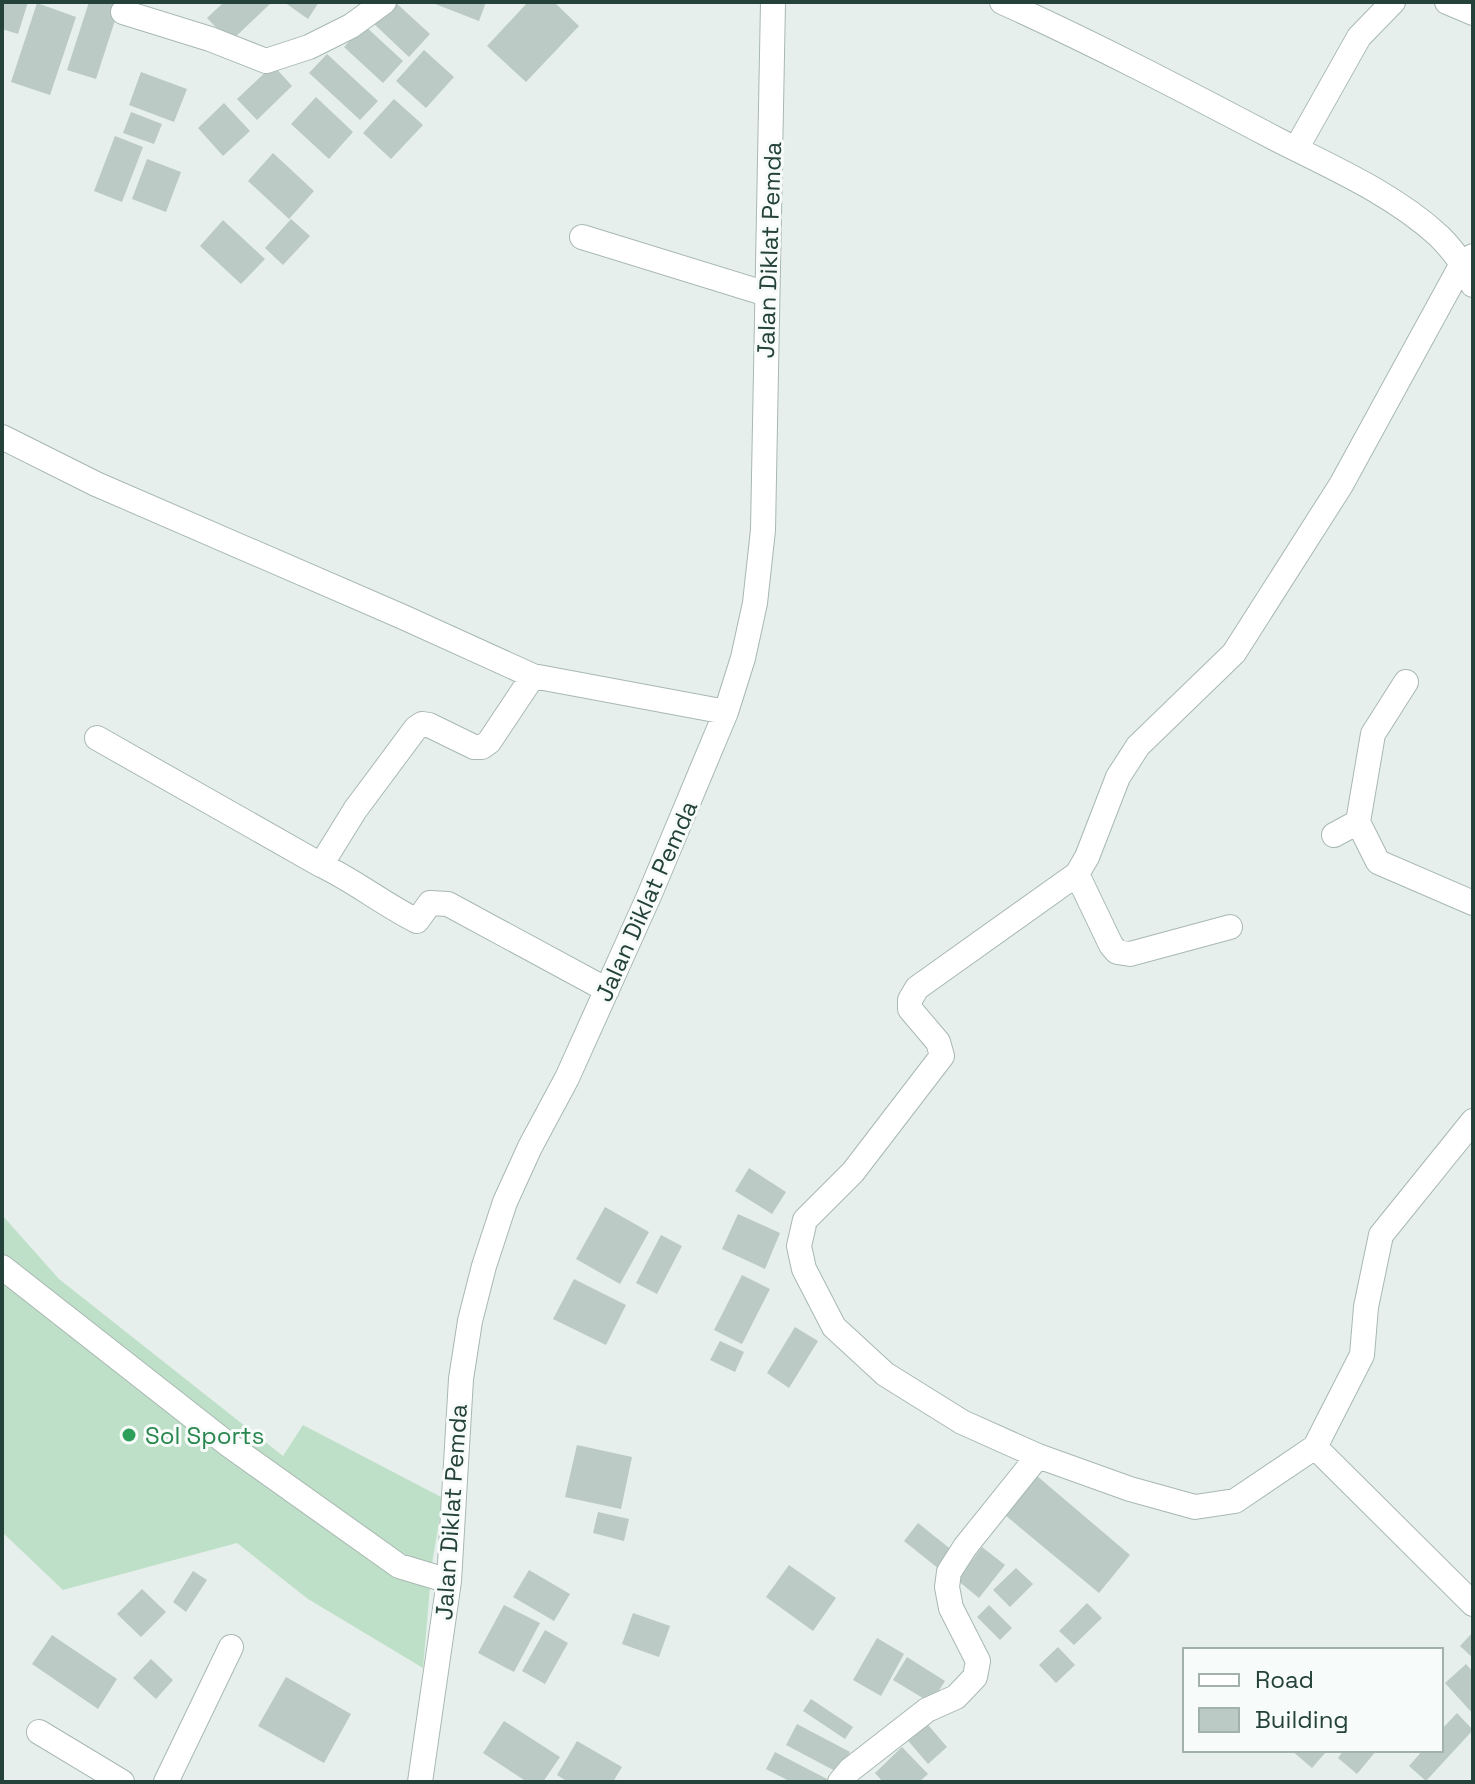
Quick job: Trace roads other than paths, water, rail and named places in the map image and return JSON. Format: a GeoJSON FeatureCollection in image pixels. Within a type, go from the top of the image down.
{"type":"FeatureCollection","features":[{"type":"Feature","properties":{"kind":"street"},"geometry":{"type":"LineString","coordinates":[[123,12],[210,39],[266,61],[309,47],[351,26],[384,2]]}},
{"type":"Feature","properties":{"kind":"street","name":"Jalan Diklat Pemda"},"geometry":{"type":"LineString","coordinates":[[420,1782],[449,1581],[461,1379],[470,1321],[484,1266],[505,1202],[567,1078],[693,795],[726,712],[743,658],[755,603],[763,530],[773,2]]}},
{"type":"Feature","properties":{"kind":"street"},"geometry":{"type":"LineString","coordinates":[[1002,2],[1088,41],[1395,203],[1468,259],[1473,285]]}},
{"type":"Feature","properties":{"kind":"street"},"geometry":{"type":"LineString","coordinates":[[1296,149],[1359,37],[1393,2]]}},
{"type":"Feature","properties":{"kind":"street"},"geometry":{"type":"LineString","coordinates":[[1447,2],[1473,13]]}},
{"type":"Feature","properties":{"kind":"street"},"geometry":{"type":"LineString","coordinates":[[582,237],[767,294]]}},
{"type":"Feature","properties":{"kind":"street"},"geometry":{"type":"LineString","coordinates":[[1468,259],[1341,485],[1234,653],[1138,746],[1118,777],[1087,857],[1077,874],[917,988],[910,1000],[910,1009],[938,1042],[942,1056],[853,1172],[805,1220],[799,1246],[804,1269],[834,1327],[885,1374],[962,1422],[1038,1456],[1130,1489],[1195,1507],[1235,1501],[1315,1447],[1362,1355],[1366,1307],[1381,1235],[1473,1121]]}},
{"type":"Feature","properties":{"kind":"street"},"geometry":{"type":"LineString","coordinates":[[2,437],[96,484],[533,676],[726,712]]}},
{"type":"Feature","properties":{"kind":"street"},"geometry":{"type":"LineString","coordinates":[[321,865],[355,810],[416,728],[422,724],[429,725],[474,747],[482,747],[489,742],[533,676]]}},
{"type":"Feature","properties":{"kind":"street"},"geometry":{"type":"LineString","coordinates":[[1406,682],[1373,734],[1358,822],[1378,862],[1473,903]]}},
{"type":"Feature","properties":{"kind":"street"},"geometry":{"type":"LineString","coordinates":[[97,738],[353,881],[396,911],[417,921],[430,903],[448,904],[607,990]]}},
{"type":"Feature","properties":{"kind":"street"},"geometry":{"type":"LineString","coordinates":[[1334,835],[1358,822]]}},
{"type":"Feature","properties":{"kind":"street"},"geometry":{"type":"LineString","coordinates":[[1077,874],[1117,952],[1130,954],[1230,927]]}},
{"type":"Feature","properties":{"kind":"street"},"geometry":{"type":"LineString","coordinates":[[2,1267],[229,1445],[399,1566],[449,1581]]}},
{"type":"Feature","properties":{"kind":"street"},"geometry":{"type":"LineString","coordinates":[[1315,1447],[1473,1604]]}},
{"type":"Feature","properties":{"kind":"street"},"geometry":{"type":"LineString","coordinates":[[840,1782],[850,1770],[927,1710],[956,1697],[975,1677],[978,1661],[951,1608],[947,1587],[949,1572],[965,1547],[1038,1456]]}},
{"type":"Feature","properties":{"kind":"street"},"geometry":{"type":"LineString","coordinates":[[166,1782],[231,1647]]}},
{"type":"Feature","properties":{"kind":"street"},"geometry":{"type":"LineString","coordinates":[[39,1732],[122,1782]]}},
{"type":"Feature","properties":{"kind":"place","name":"Sol Sports"},"geometry":{"type":"Point","coordinates":[129,1435]}}]}
